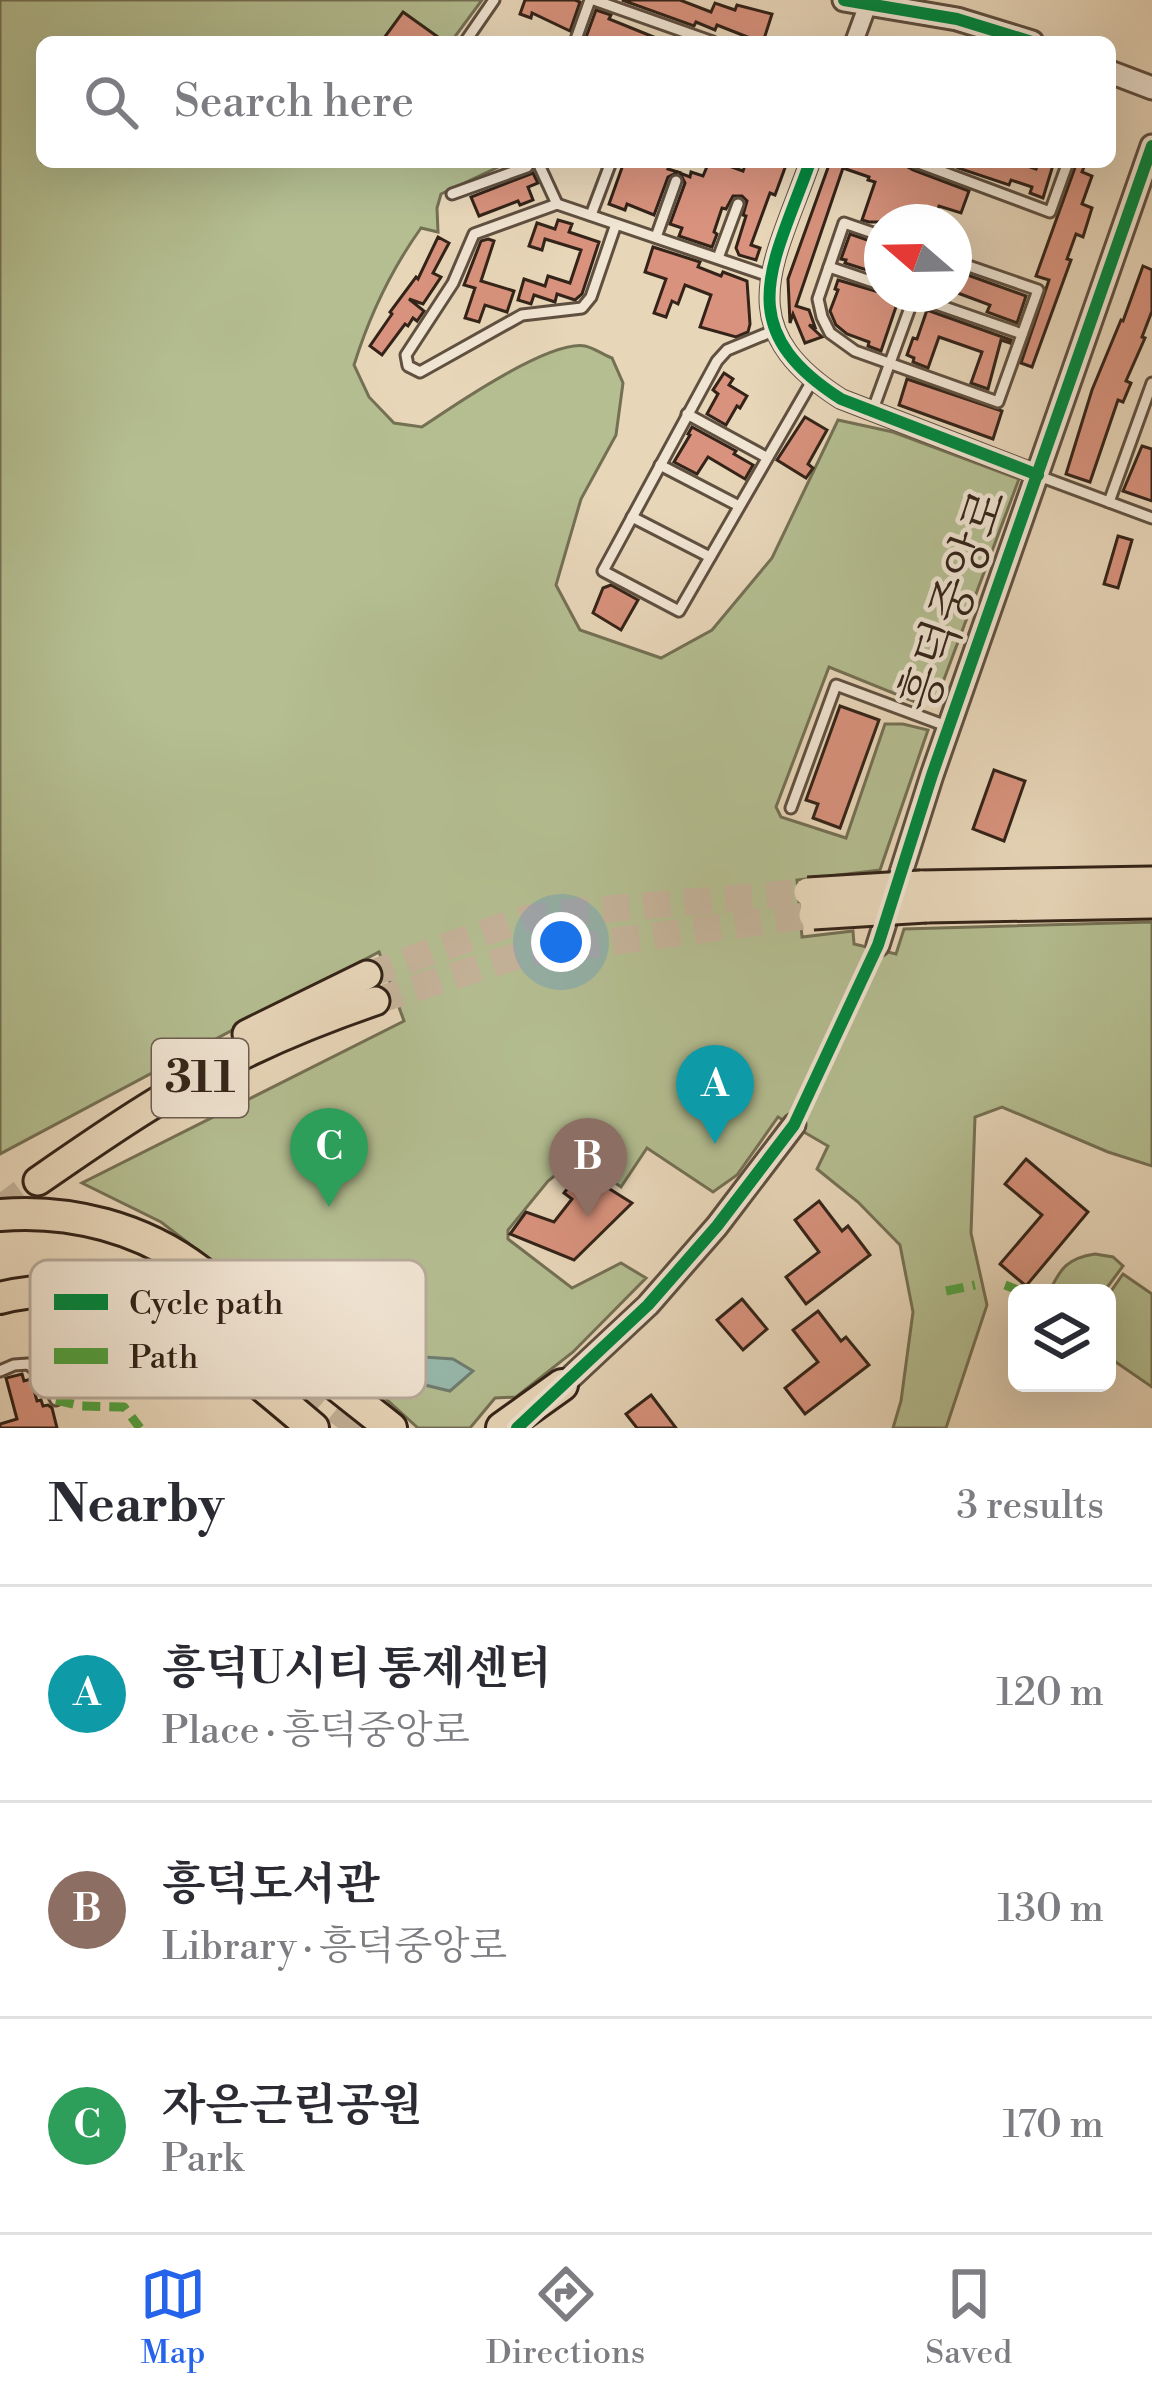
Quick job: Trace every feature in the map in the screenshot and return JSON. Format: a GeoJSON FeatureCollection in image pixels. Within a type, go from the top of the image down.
{"type":"FeatureCollection","features":[{"type":"Feature","properties":{"kind":"highway"},"geometry":{"type":"LineString","coordinates":[[810,904],[1152,881]]}},
{"type":"Feature","properties":{"kind":"highway"},"geometry":{"type":"LineString","coordinates":[[924,896],[1152,904]]}},
{"type":"Feature","properties":{"kind":"highway","name":"311"},"geometry":{"type":"LineString","coordinates":[[37,1171],[371,988]]}},
{"type":"Feature","properties":{"kind":"highway"},"geometry":{"type":"LineString","coordinates":[[0,1215],[51,1214],[92,1220],[127,1231],[183,1260]]}},
{"type":"Feature","properties":{"kind":"highway"},"geometry":{"type":"LineString","coordinates":[[0,1229],[70,1231],[107,1241],[147,1260]]}},
{"type":"Feature","properties":{"kind":"highway"},"geometry":{"type":"LineString","coordinates":[[0,1285],[30,1279]]}},
{"type":"Feature","properties":{"kind":"highway"},"geometry":{"type":"LineString","coordinates":[[0,1298],[30,1294]]}},
{"type":"Feature","properties":{"kind":"highway"},"geometry":{"type":"LineString","coordinates":[[502,1428],[562,1384]]}},
{"type":"Feature","properties":{"kind":"highway"},"geometry":{"type":"LineString","coordinates":[[281,1398],[300,1428]]}},
{"type":"Feature","properties":{"kind":"highway"},"geometry":{"type":"LineString","coordinates":[[288,1398],[313,1428]]}},
{"type":"Feature","properties":{"kind":"highway"},"geometry":{"type":"LineString","coordinates":[[353,1398],[391,1428]]}},
{"type":"Feature","properties":{"kind":"highway"},"geometry":{"type":"LineString","coordinates":[[359,1398],[407,1428]]}},
{"type":"Feature","properties":{"kind":"street"},"geometry":{"type":"LineString","coordinates":[[844,0],[957,20],[1012,36]]}},
{"type":"Feature","properties":{"kind":"street"},"geometry":{"type":"LineString","coordinates":[[856,36],[869,2]]}},
{"type":"Feature","properties":{"kind":"street"},"geometry":{"type":"LineString","coordinates":[[1116,74],[1152,88]]}},
{"type":"Feature","properties":{"kind":"street","name":"흥덕중앙로"},"geometry":{"type":"LineString","coordinates":[[878,945],[1152,146]]}},
{"type":"Feature","properties":{"kind":"street"},"geometry":{"type":"LineString","coordinates":[[803,168],[770,276],[773,332],[790,359],[812,381],[841,399],[1038,475]]}},
{"type":"Feature","properties":{"kind":"street"},"geometry":{"type":"LineString","coordinates":[[517,1428],[648,1305],[794,1125]]}},
{"type":"Feature","properties":{"kind":"street"},"geometry":{"type":"LineString","coordinates":[[529,1428],[562,1384]]}},
{"type":"Feature","properties":{"kind":"lane"},"geometry":{"type":"LineString","coordinates":[[469,36],[494,0]]}},
{"type":"Feature","properties":{"kind":"lane"},"geometry":{"type":"LineString","coordinates":[[577,36],[592,0],[696,36]]}},
{"type":"Feature","properties":{"kind":"lane"},"geometry":{"type":"LineString","coordinates":[[452,194],[524,168]]}},
{"type":"Feature","properties":{"kind":"lane"},"geometry":{"type":"LineString","coordinates":[[541,168],[557,204]]}},
{"type":"Feature","properties":{"kind":"lane"},"geometry":{"type":"LineString","coordinates":[[591,215],[609,168]]}},
{"type":"Feature","properties":{"kind":"lane"},"geometry":{"type":"LineString","coordinates":[[932,168],[1050,212],[1066,168]]}},
{"type":"Feature","properties":{"kind":"lane"},"geometry":{"type":"LineString","coordinates":[[656,237],[676,181]]}},
{"type":"Feature","properties":{"kind":"lane"},"geometry":{"type":"LineString","coordinates":[[616,224],[591,297],[582,308],[522,315],[420,372],[408,366],[406,355],[453,283],[474,234],[557,204],[770,276]]}},
{"type":"Feature","properties":{"kind":"lane"},"geometry":{"type":"LineString","coordinates":[[718,258],[738,204]]}},
{"type":"Feature","properties":{"kind":"lane"},"geometry":{"type":"LineString","coordinates":[[864,230],[844,223],[818,298],[830,333],[855,351],[998,402],[1038,290],[972,267]]}},
{"type":"Feature","properties":{"kind":"lane"},"geometry":{"type":"LineString","coordinates":[[829,267],[864,279]]}},
{"type":"Feature","properties":{"kind":"lane"},"geometry":{"type":"LineString","coordinates":[[872,412],[907,312]]}},
{"type":"Feature","properties":{"kind":"lane"},"geometry":{"type":"LineString","coordinates":[[960,312],[1022,334]]}},
{"type":"Feature","properties":{"kind":"lane"},"geometry":{"type":"LineString","coordinates":[[773,332],[727,350],[717,361],[603,571],[679,611],[812,381]]}},
{"type":"Feature","properties":{"kind":"lane"},"geometry":{"type":"LineString","coordinates":[[1109,502],[1152,383]]}},
{"type":"Feature","properties":{"kind":"lane"},"geometry":{"type":"LineString","coordinates":[[687,414],[766,457]]}},
{"type":"Feature","properties":{"kind":"lane"},"geometry":{"type":"LineString","coordinates":[[660,465],[739,506]]}},
{"type":"Feature","properties":{"kind":"lane"},"geometry":{"type":"LineString","coordinates":[[1038,475],[1152,518]]}},
{"type":"Feature","properties":{"kind":"lane"},"geometry":{"type":"LineString","coordinates":[[632,517],[710,557]]}},
{"type":"Feature","properties":{"kind":"lane"},"geometry":{"type":"LineString","coordinates":[[791,808],[836,685],[950,727]]}},
{"type":"Feature","properties":{"kind":"lane"},"geometry":{"type":"LineString","coordinates":[[0,1371],[30,1365]]}},
{"type":"Feature","properties":{"kind":"green space"},"geometry":{"type":"Polygon","coordinates":[[[0,0],[482,0],[455,36],[36,36],[36,168],[496,168],[441,194],[438,232],[421,228],[410,244],[382,294],[354,365],[369,397],[394,423],[422,427],[502,376],[549,353],[585,346],[612,358],[623,383],[616,435],[581,499],[556,585],[580,630],[661,658],[712,630],[772,558],[838,420],[893,432],[1019,479],[937,698],[920,704],[829,667],[776,807],[781,817],[846,838],[885,724],[928,730],[880,870],[797,880],[802,937],[853,931],[854,944],[896,954],[904,929],[1152,922],[1152,1166],[1002,1107],[975,1117],[971,1233],[987,1305],[946,1428],[893,1428],[913,1312],[900,1245],[817,1169],[828,1146],[778,1117],[737,1175],[713,1192],[647,1148],[621,1187],[578,1157],[548,1181],[508,1230],[508,1239],[572,1288],[621,1263],[646,1278],[573,1352],[516,1397],[495,1398],[470,1428],[418,1428],[385,1398],[426,1398],[426,1260],[210,1260],[161,1222],[82,1183],[404,1021],[379,952],[0,1154],[0,0]]]}},
{"type":"Feature","properties":{"kind":"green space"},"geometry":{"type":"Polygon","coordinates":[[[1113,1257],[1123,1266],[1110,1284],[1054,1284],[1078,1258],[1113,1257]]]}},
{"type":"Feature","properties":{"kind":"green space"},"geometry":{"type":"Polygon","coordinates":[[[1123,1274],[1152,1294],[1152,1387],[1116,1362],[1116,1284],[1123,1274]]]}},
{"type":"Feature","properties":{"kind":"water"},"geometry":{"type":"Polygon","coordinates":[[[426,1357],[453,1359],[473,1371],[450,1391],[426,1385],[426,1357]]]}},
{"type":"Feature","properties":{"kind":"building"},"geometry":{"type":"Polygon","coordinates":[[[525,0],[580,2],[570,31],[532,13],[531,18],[520,14],[525,0]]]}},
{"type":"Feature","properties":{"kind":"building"},"geometry":{"type":"Polygon","coordinates":[[[622,0],[680,0],[711,12],[715,3],[735,10],[737,5],[772,14],[765,36],[745,36],[717,25],[715,30],[696,22],[694,26],[622,0]]]}},
{"type":"Feature","properties":{"kind":"building"},"geometry":{"type":"Polygon","coordinates":[[[596,10],[651,36],[586,36],[596,10]]]}},
{"type":"Feature","properties":{"kind":"building"},"geometry":{"type":"Polygon","coordinates":[[[403,12],[437,36],[385,36],[403,12]]]}},
{"type":"Feature","properties":{"kind":"building"},"geometry":{"type":"Polygon","coordinates":[[[622,168],[678,172],[668,177],[654,215],[627,204],[625,210],[609,204],[622,168]]]}},
{"type":"Feature","properties":{"kind":"building"},"geometry":{"type":"Polygon","coordinates":[[[706,168],[785,168],[751,245],[760,248],[756,260],[739,255],[736,248],[746,216],[747,201],[742,196],[733,196],[726,209],[722,208],[712,247],[679,236],[682,228],[670,224],[685,183],[680,173],[703,176],[706,168]]]}},
{"type":"Feature","properties":{"kind":"building"},"geometry":{"type":"Polygon","coordinates":[[[828,168],[843,168],[796,306],[809,310],[815,327],[809,325],[822,337],[805,343],[793,314],[790,323],[788,279],[828,168]]]}},
{"type":"Feature","properties":{"kind":"building"},"geometry":{"type":"Polygon","coordinates":[[[843,168],[910,168],[969,191],[964,204],[867,204],[875,182],[843,168]]]}},
{"type":"Feature","properties":{"kind":"building"},"geometry":{"type":"Polygon","coordinates":[[[958,168],[1052,168],[1043,198],[1030,193],[1032,187],[1011,180],[1009,185],[958,168]]]}},
{"type":"Feature","properties":{"kind":"building"},"geometry":{"type":"Polygon","coordinates":[[[1075,168],[1084,168],[1082,172],[1092,176],[1082,204],[1092,208],[1083,237],[1076,234],[1032,367],[1021,363],[1049,280],[1036,276],[1075,168]]]}},
{"type":"Feature","properties":{"kind":"building"},"geometry":{"type":"Polygon","coordinates":[[[533,173],[538,183],[528,187],[533,200],[479,216],[471,197],[533,173]]]}},
{"type":"Feature","properties":{"kind":"building"},"geometry":{"type":"Polygon","coordinates":[[[558,220],[572,224],[569,232],[599,242],[582,294],[575,300],[557,294],[555,302],[534,295],[531,304],[518,300],[524,279],[545,286],[548,276],[570,283],[581,250],[545,239],[542,250],[529,246],[537,223],[555,229],[558,220]]]}},
{"type":"Feature","properties":{"kind":"building"},"geometry":{"type":"Polygon","coordinates":[[[850,234],[864,239],[864,269],[841,259],[850,234]]]}},
{"type":"Feature","properties":{"kind":"building"},"geometry":{"type":"Polygon","coordinates":[[[438,237],[449,243],[433,273],[441,277],[423,304],[409,299],[424,311],[417,321],[413,318],[405,324],[382,355],[370,346],[418,279],[438,237]]]}},
{"type":"Feature","properties":{"kind":"building"},"geometry":{"type":"Polygon","coordinates":[[[481,241],[494,241],[481,281],[514,291],[507,312],[485,305],[479,322],[465,318],[475,288],[464,285],[481,241]]]}},
{"type":"Feature","properties":{"kind":"building"},"geometry":{"type":"Polygon","coordinates":[[[653,247],[700,262],[698,267],[721,276],[723,272],[747,281],[748,332],[736,337],[700,327],[711,295],[685,285],[678,304],[672,301],[666,317],[654,313],[666,279],[645,272],[653,247]]]}},
{"type":"Feature","properties":{"kind":"building"},"geometry":{"type":"Polygon","coordinates":[[[1143,266],[1152,270],[1152,311],[1126,381],[1131,383],[1123,402],[1118,400],[1090,482],[1066,474],[1092,390],[1143,266]]]}},
{"type":"Feature","properties":{"kind":"building"},"geometry":{"type":"Polygon","coordinates":[[[972,277],[1026,296],[1017,323],[987,312],[990,305],[972,298],[972,277]]]}},
{"type":"Feature","properties":{"kind":"building"},"geometry":{"type":"Polygon","coordinates":[[[838,280],[864,288],[864,312],[894,312],[881,351],[836,325],[830,311],[838,280]]]}},
{"type":"Feature","properties":{"kind":"building"},"geometry":{"type":"Polygon","coordinates":[[[926,312],[933,312],[1011,340],[1001,340],[988,389],[971,383],[982,352],[939,337],[928,368],[907,355],[913,338],[917,339],[926,312]]]}},
{"type":"Feature","properties":{"kind":"building"},"geometry":{"type":"Polygon","coordinates":[[[724,373],[733,379],[729,385],[747,396],[726,425],[707,414],[718,394],[713,390],[724,373]]]}},
{"type":"Feature","properties":{"kind":"building"},"geometry":{"type":"Polygon","coordinates":[[[907,379],[1002,411],[993,439],[899,405],[907,379]]]}},
{"type":"Feature","properties":{"kind":"building"},"geometry":{"type":"Polygon","coordinates":[[[805,417],[827,430],[808,464],[813,468],[806,478],[777,460],[805,417]]]}},
{"type":"Feature","properties":{"kind":"building"},"geometry":{"type":"Polygon","coordinates":[[[692,427],[753,465],[745,479],[708,457],[697,474],[674,462],[692,427]]]}},
{"type":"Feature","properties":{"kind":"building"},"geometry":{"type":"Polygon","coordinates":[[[1142,446],[1152,449],[1152,501],[1123,491],[1142,446]]]}},
{"type":"Feature","properties":{"kind":"building"},"geometry":{"type":"Polygon","coordinates":[[[1118,536],[1132,540],[1118,588],[1104,584],[1118,536]]]}},
{"type":"Feature","properties":{"kind":"building"},"geometry":{"type":"Polygon","coordinates":[[[611,585],[638,600],[621,630],[593,613],[603,588],[611,585]]]}},
{"type":"Feature","properties":{"kind":"building"},"geometry":{"type":"Polygon","coordinates":[[[840,706],[879,720],[840,828],[813,818],[818,804],[806,800],[840,706]]]}},
{"type":"Feature","properties":{"kind":"building"},"geometry":{"type":"Polygon","coordinates":[[[994,770],[1025,781],[1004,841],[973,829],[994,770]]]}},
{"type":"Feature","properties":{"kind":"building"},"geometry":{"type":"Polygon","coordinates":[[[1026,1159],[1088,1212],[1028,1284],[1000,1264],[1042,1215],[1005,1184],[1026,1159]]]}},
{"type":"Feature","properties":{"kind":"building"},"geometry":{"type":"Polygon","coordinates":[[[581,1171],[632,1203],[574,1260],[510,1234],[526,1212],[554,1222],[572,1199],[564,1193],[581,1171]]]}},
{"type":"Feature","properties":{"kind":"building"},"geometry":{"type":"Polygon","coordinates":[[[819,1201],[842,1231],[848,1226],[870,1255],[806,1304],[786,1277],[819,1252],[795,1220],[819,1201]]]}},
{"type":"Feature","properties":{"kind":"building"},"geometry":{"type":"Polygon","coordinates":[[[742,1299],[767,1329],[743,1350],[717,1320],[742,1299]]]}},
{"type":"Feature","properties":{"kind":"building"},"geometry":{"type":"Polygon","coordinates":[[[818,1311],[841,1341],[846,1337],[869,1365],[805,1414],[785,1388],[818,1362],[793,1330],[818,1311]]]}},
{"type":"Feature","properties":{"kind":"building"},"geometry":{"type":"Polygon","coordinates":[[[22,1374],[24,1381],[30,1379],[30,1398],[52,1408],[57,1428],[0,1428],[17,1419],[6,1378],[22,1374]]]}},
{"type":"Feature","properties":{"kind":"building"},"geometry":{"type":"Polygon","coordinates":[[[651,1395],[676,1428],[637,1428],[626,1414],[651,1395]]]}},
{"type":"Feature","properties":{"kind":"tunnel"},"geometry":{"type":"LineString","coordinates":[[367,975],[523,919],[808,892]]}},
{"type":"Feature","properties":{"kind":"tunnel"},"geometry":{"type":"LineString","coordinates":[[375,1001],[526,953],[813,915]]}},
{"type":"Feature","properties":{"kind":"tunnel"},"geometry":{"type":"LineString","coordinates":[[794,1125],[878,945]]}},
{"type":"Feature","properties":{"kind":"tunnel"},"geometry":{"type":"LineString","coordinates":[[0,1209],[38,1181]]}},
{"type":"Feature","properties":{"kind":"tunnel"},"geometry":{"type":"LineString","coordinates":[[324,1398],[362,1428]]}},
{"type":"Feature","properties":{"kind":"marked path"},"geometry":{"type":"LineString","coordinates":[[946,1291],[975,1285]]}},
{"type":"Feature","properties":{"kind":"marked path"},"geometry":{"type":"LineString","coordinates":[[56,1400],[124,1407],[140,1428]]}},
{"type":"Feature","properties":{"kind":"cycle path"},"geometry":{"type":"LineString","coordinates":[[844,0],[957,19],[1012,36]]}},
{"type":"Feature","properties":{"kind":"cycle path"},"geometry":{"type":"LineString","coordinates":[[517,1428],[648,1305],[717,1226],[794,1125],[878,945],[932,775],[1152,146]]}},
{"type":"Feature","properties":{"kind":"cycle path"},"geometry":{"type":"LineString","coordinates":[[808,168],[774,263],[772,319],[783,346],[806,372],[841,399],[1038,475]]}},
{"type":"Feature","properties":{"kind":"place","name":"흥덕U시티 통제센터"},"geometry":{"type":"Point","coordinates":[715,1144]}},
{"type":"Feature","properties":{"kind":"place","name":"자은근린공원"},"geometry":{"type":"Point","coordinates":[329,1207]}},
{"type":"Feature","properties":{"kind":"place","name":"흥덕도서관"},"geometry":{"type":"Point","coordinates":[588,1217]}}]}
